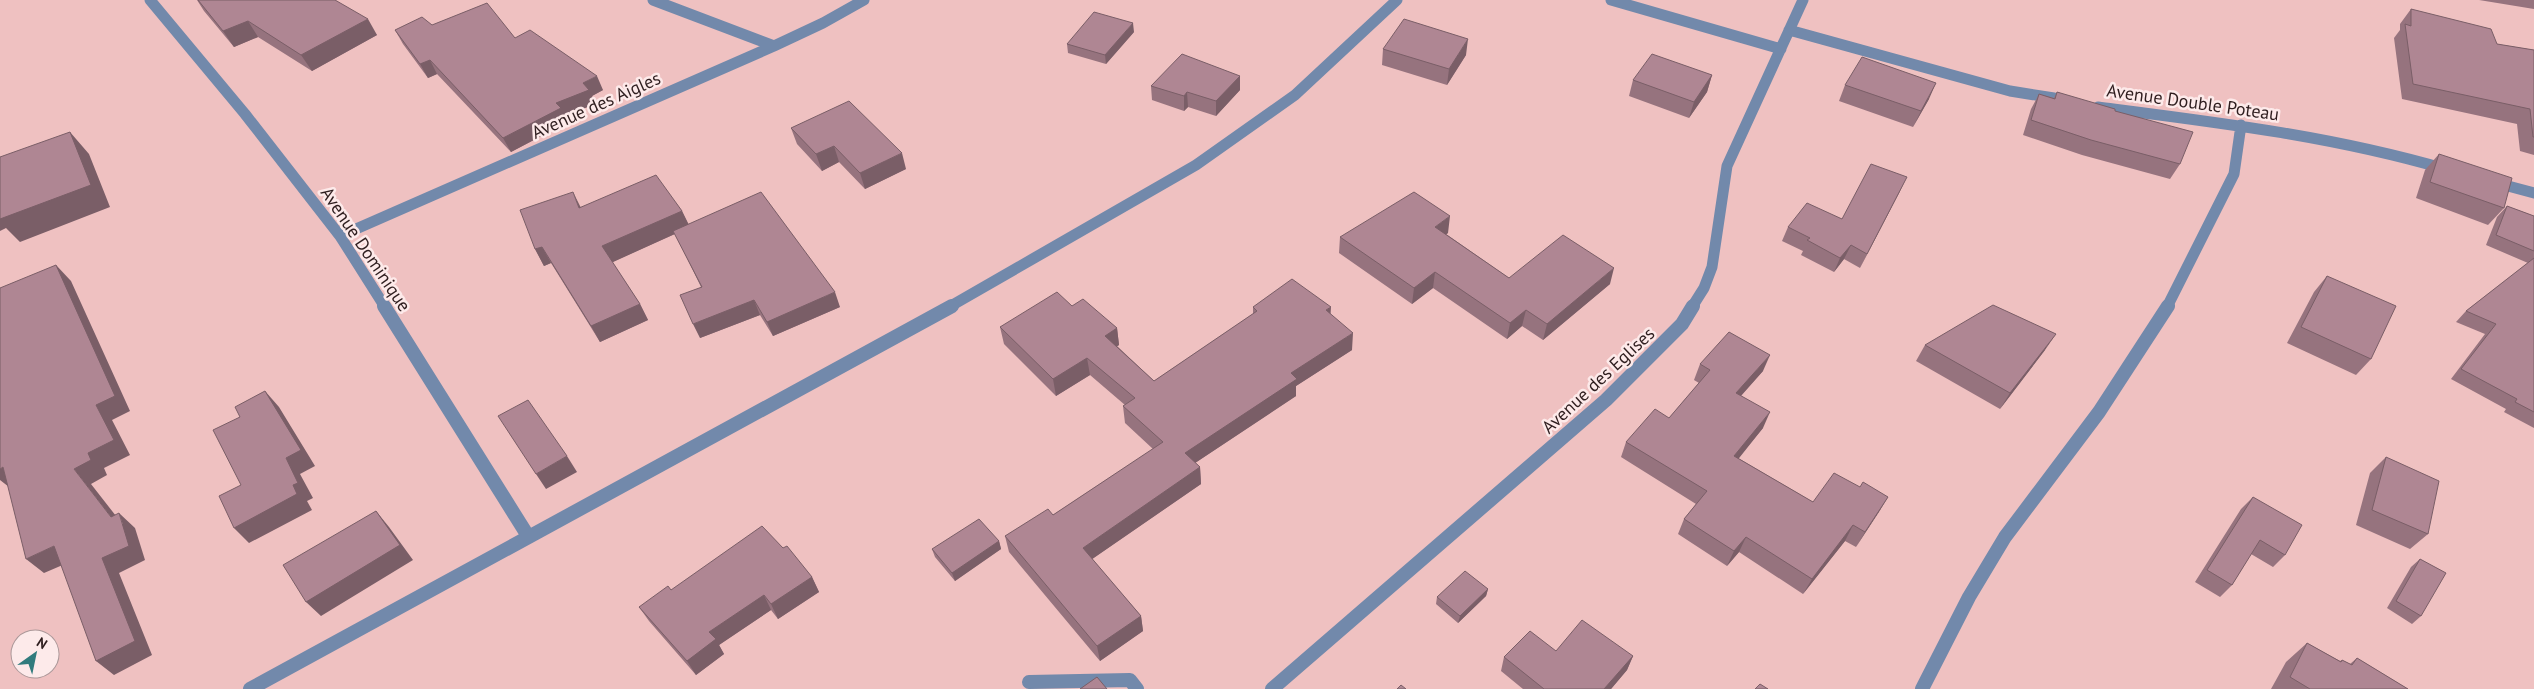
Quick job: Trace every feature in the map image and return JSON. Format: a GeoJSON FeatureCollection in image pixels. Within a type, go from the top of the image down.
{"type":"FeatureCollection","features":[{"type":"Feature","properties":{"kind":"street","name":"Avenue Dominique"},"geometry":{"type":"LineString","coordinates":[[150,0],[239,106],[340,236],[528,536]]}},
{"type":"Feature","properties":{"kind":"street"},"geometry":{"type":"LineString","coordinates":[[652,0],[774,46]]}},
{"type":"Feature","properties":{"kind":"street","name":"Avenue des Aigles"},"geometry":{"type":"LineString","coordinates":[[340,236],[774,46],[824,23],[864,0]]}},
{"type":"Feature","properties":{"kind":"street"},"geometry":{"type":"LineString","coordinates":[[250,689],[1014,272],[1196,165],[1295,95],[1398,0]]}},
{"type":"Feature","properties":{"kind":"street"},"geometry":{"type":"LineString","coordinates":[[1611,0],[1781,49]]}},
{"type":"Feature","properties":{"kind":"street","name":"Avenue des Eglises"},"geometry":{"type":"LineString","coordinates":[[1272,689],[1606,400],[1682,324],[1704,288],[1712,267],[1727,166],[1803,0]]}},
{"type":"Feature","properties":{"kind":"street"},"geometry":{"type":"LineString","coordinates":[[1789,30],[2010,90],[2064,100]]}},
{"type":"Feature","properties":{"kind":"street","name":"Avenue Double Poteau"},"geometry":{"type":"LineString","coordinates":[[2082,104],[2241,125],[2400,156],[2457,172]]}},
{"type":"Feature","properties":{"kind":"street"},"geometry":{"type":"LineString","coordinates":[[1922,689],[1969,597],[2005,537],[2098,412],[2169,305],[2234,174],[2241,125]]}},
{"type":"Feature","properties":{"kind":"street"},"geometry":{"type":"LineString","coordinates":[[2486,180],[2534,193]]}},
{"type":"Feature","properties":{"kind":"street"},"geometry":{"type":"LineString","coordinates":[[1029,682],[1130,680],[1137,689]]}},
{"type":"Feature","properties":{"kind":"building"},"geometry":{"type":"Polygon","coordinates":[[[198,0],[335,0],[368,19],[301,55],[248,21],[223,31],[198,0]]]}},
{"type":"Feature","properties":{"kind":"building"},"geometry":{"type":"Polygon","coordinates":[[[487,3],[515,38],[530,30],[597,76],[583,83],[589,90],[556,103],[561,108],[503,138],[430,60],[420,64],[395,30],[422,17],[432,25],[487,3]]]}},
{"type":"Feature","properties":{"kind":"building"},"geometry":{"type":"Polygon","coordinates":[[[2411,9],[2491,29],[2497,44],[2534,50],[2534,137],[2530,109],[2413,84],[2405,24],[2411,26],[2411,9]]]}},
{"type":"Feature","properties":{"kind":"building"},"geometry":{"type":"Polygon","coordinates":[[[1094,12],[1133,23],[1105,55],[1067,44],[1094,12]]]}},
{"type":"Feature","properties":{"kind":"building"},"geometry":{"type":"Polygon","coordinates":[[[1404,19],[1468,39],[1449,69],[1383,49],[1404,19]]]}},
{"type":"Feature","properties":{"kind":"building"},"geometry":{"type":"Polygon","coordinates":[[[1182,54],[1240,76],[1216,101],[1187,92],[1184,96],[1151,86],[1182,54]]]}},
{"type":"Feature","properties":{"kind":"building"},"geometry":{"type":"Polygon","coordinates":[[[1652,54],[1712,75],[1694,102],[1633,80],[1652,54]]]}},
{"type":"Feature","properties":{"kind":"building"},"geometry":{"type":"Polygon","coordinates":[[[1862,57],[1936,83],[1921,111],[1845,85],[1862,57]]]}},
{"type":"Feature","properties":{"kind":"building"},"geometry":{"type":"Polygon","coordinates":[[[2057,92],[2115,109],[2115,111],[2193,132],[2180,164],[2091,140],[2031,120],[2039,94],[2055,99],[2057,92]]]}},
{"type":"Feature","properties":{"kind":"building"},"geometry":{"type":"Polygon","coordinates":[[[849,101],[902,153],[860,173],[834,146],[816,154],[791,128],[849,101]]]}},
{"type":"Feature","properties":{"kind":"building"},"geometry":{"type":"Polygon","coordinates":[[[70,132],[91,185],[0,219],[0,157],[70,132]]]}},
{"type":"Feature","properties":{"kind":"building"},"geometry":{"type":"Polygon","coordinates":[[[2439,154],[2512,178],[2504,208],[2430,182],[2439,154]]]}},
{"type":"Feature","properties":{"kind":"building"},"geometry":{"type":"Polygon","coordinates":[[[1871,164],[1907,177],[1867,254],[1851,245],[1840,258],[1807,240],[1810,238],[1788,227],[1807,203],[1842,219],[1871,164]]]}},
{"type":"Feature","properties":{"kind":"building"},"geometry":{"type":"Polygon","coordinates":[[[656,175],[682,211],[602,246],[640,304],[591,326],[542,247],[535,249],[520,210],[573,192],[579,208],[656,175]]]}},
{"type":"Feature","properties":{"kind":"building"},"geometry":{"type":"Polygon","coordinates":[[[761,192],[835,292],[767,322],[754,300],[693,324],[680,295],[702,287],[673,231],[761,192]]]}},
{"type":"Feature","properties":{"kind":"building"},"geometry":{"type":"Polygon","coordinates":[[[1414,192],[1450,216],[1435,227],[1509,278],[1563,235],[1614,268],[1547,324],[1526,310],[1510,323],[1435,272],[1414,288],[1340,237],[1414,192]]]}},
{"type":"Feature","properties":{"kind":"building"},"geometry":{"type":"Polygon","coordinates":[[[2507,206],[2534,216],[2534,251],[2496,235],[2507,206]]]}},
{"type":"Feature","properties":{"kind":"building"},"geometry":{"type":"Polygon","coordinates":[[[2534,258],[2534,412],[2515,402],[2517,399],[2461,369],[2496,324],[2466,311],[2534,258]]]}},
{"type":"Feature","properties":{"kind":"building"},"geometry":{"type":"Polygon","coordinates":[[[56,265],[115,396],[96,405],[114,440],[88,453],[91,460],[74,469],[111,517],[119,513],[129,546],[102,558],[135,641],[96,661],[54,546],[26,559],[3,467],[0,469],[0,288],[56,265]]]}},
{"type":"Feature","properties":{"kind":"building"},"geometry":{"type":"Polygon","coordinates":[[[2327,276],[2396,306],[2371,359],[2301,327],[2327,276]]]}},
{"type":"Feature","properties":{"kind":"building"},"geometry":{"type":"Polygon","coordinates":[[[1292,279],[1331,307],[1326,310],[1353,333],[1291,373],[1297,379],[1185,453],[1200,467],[1083,548],[1141,616],[1097,646],[1005,536],[1048,509],[1053,515],[1163,442],[1123,406],[1135,398],[1087,358],[1053,379],[1000,327],[1057,292],[1072,306],[1083,299],[1117,328],[1105,336],[1154,381],[1257,311],[1253,307],[1292,279]]]}},
{"type":"Feature","properties":{"kind":"building"},"geometry":{"type":"Polygon","coordinates":[[[1993,305],[2056,334],[2010,393],[1925,345],[1993,305]]]}},
{"type":"Feature","properties":{"kind":"building"},"geometry":{"type":"Polygon","coordinates":[[[1729,332],[1770,355],[1736,393],[1770,412],[1734,456],[1813,502],[1834,473],[1860,487],[1863,482],[1888,497],[1865,532],[1853,525],[1812,579],[1746,537],[1734,551],[1684,519],[1707,491],[1626,442],[1655,409],[1669,418],[1710,370],[1700,364],[1729,332]]]}},
{"type":"Feature","properties":{"kind":"building"},"geometry":{"type":"Polygon","coordinates":[[[265,391],[301,450],[286,458],[298,483],[293,485],[297,494],[234,528],[219,496],[241,485],[213,430],[240,417],[235,407],[265,391]]]}},
{"type":"Feature","properties":{"kind":"building"},"geometry":{"type":"Polygon","coordinates":[[[528,400],[567,456],[536,474],[498,416],[528,400]]]}},
{"type":"Feature","properties":{"kind":"building"},"geometry":{"type":"Polygon","coordinates":[[[2386,457],[2439,481],[2428,534],[2372,510],[2386,457]]]}},
{"type":"Feature","properties":{"kind":"building"},"geometry":{"type":"Polygon","coordinates":[[[2253,497],[2302,525],[2285,555],[2260,540],[2232,585],[2207,570],[2253,497]]]}},
{"type":"Feature","properties":{"kind":"building"},"geometry":{"type":"Polygon","coordinates":[[[376,511],[400,545],[306,602],[283,565],[376,511]]]}},
{"type":"Feature","properties":{"kind":"building"},"geometry":{"type":"Polygon","coordinates":[[[979,519],[999,541],[952,573],[932,549],[979,519]]]}},
{"type":"Feature","properties":{"kind":"building"},"geometry":{"type":"Polygon","coordinates":[[[762,526],[783,548],[787,546],[812,577],[771,604],[764,595],[709,632],[716,639],[687,661],[639,607],[668,586],[671,590],[762,526]]]}},
{"type":"Feature","properties":{"kind":"building"},"geometry":{"type":"Polygon","coordinates":[[[2420,559],[2446,573],[2421,616],[2396,601],[2420,559]]]}},
{"type":"Feature","properties":{"kind":"building"},"geometry":{"type":"Polygon","coordinates":[[[1465,571],[1488,589],[1460,616],[1437,597],[1465,571]]]}},
{"type":"Feature","properties":{"kind":"building"},"geometry":{"type":"Polygon","coordinates":[[[1582,620],[1633,656],[1604,689],[1544,689],[1504,657],[1530,631],[1556,651],[1582,620]]]}},
{"type":"Feature","properties":{"kind":"building"},"geometry":{"type":"Polygon","coordinates":[[[2307,643],[2341,662],[2342,660],[2352,665],[2357,658],[2408,689],[2310,689],[2290,677],[2307,643]]]}},
{"type":"Feature","properties":{"kind":"building"},"geometry":{"type":"Polygon","coordinates":[[[1097,677],[1107,689],[1080,689],[1097,677]]]}},
{"type":"Feature","properties":{"kind":"building"},"geometry":{"type":"Polygon","coordinates":[[[1760,684],[1768,689],[1755,689],[1760,684]]]}},
{"type":"Feature","properties":{"kind":"building"},"geometry":{"type":"Polygon","coordinates":[[[1401,685],[1406,689],[1397,689],[1401,685]]]}}]}
